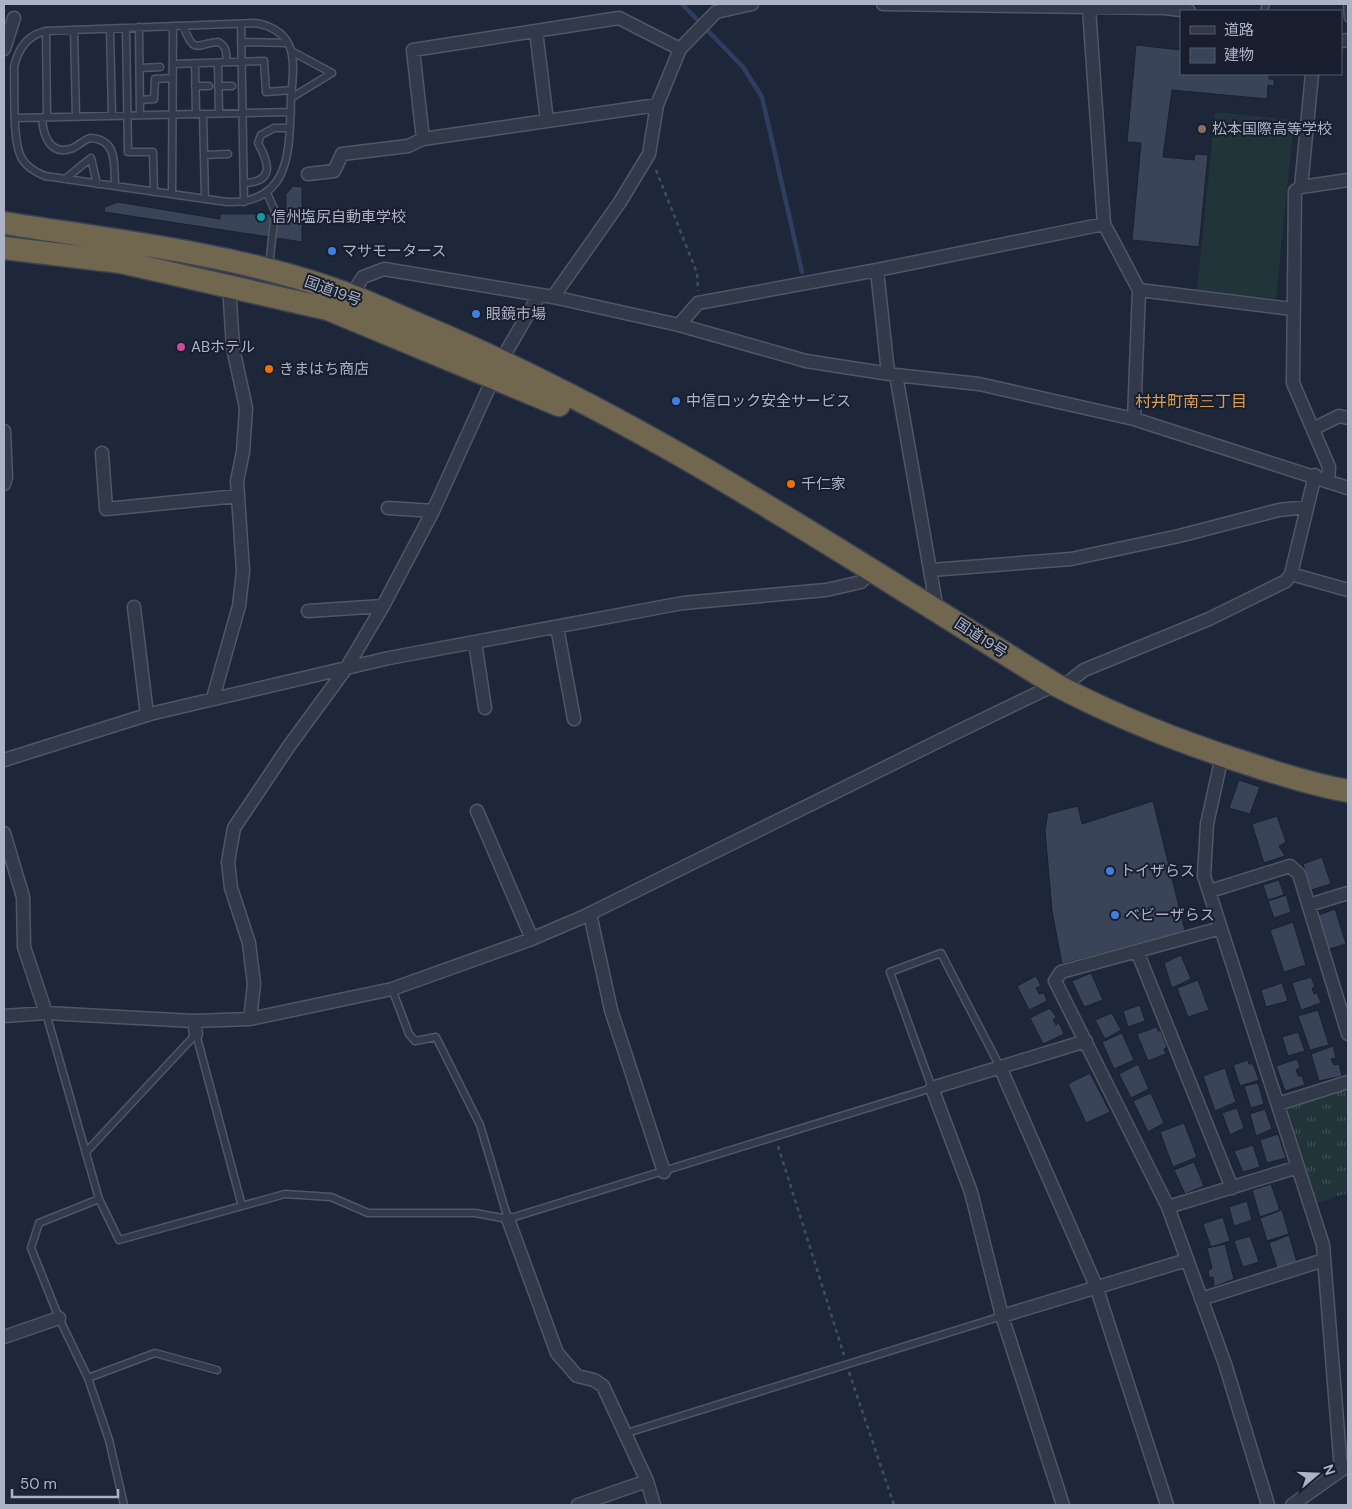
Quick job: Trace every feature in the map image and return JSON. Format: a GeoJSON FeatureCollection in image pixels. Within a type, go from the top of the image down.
{"type":"FeatureCollection","features":[{"type":"Feature","properties":{"kind":"highway","name":"国道19号"},"geometry":{"type":"LineString","coordinates":[[4,223],[158,248],[269,270],[333,288],[346,306],[497,369],[600,422],[639,431],[716,475],[1056,685],[1133,723],[1279,774],[1348,791]]}},
{"type":"Feature","properties":{"kind":"highway","name":"国道19号"},"geometry":{"type":"LineString","coordinates":[[4,248],[121,262],[328,309],[346,306]]}},
{"type":"Feature","properties":{"kind":"street"},"geometry":{"type":"LineString","coordinates":[[554,297],[620,202],[649,154],[657,106],[680,49],[716,12],[752,4]]}},
{"type":"Feature","properties":{"kind":"street"},"geometry":{"type":"LineString","coordinates":[[883,4],[1165,8],[1181,10]]}},
{"type":"Feature","properties":{"kind":"street"},"geometry":{"type":"LineString","coordinates":[[1089,8],[1104,224],[1139,290],[1134,419]]}},
{"type":"Feature","properties":{"kind":"street"},"geometry":{"type":"LineString","coordinates":[[4,49],[14,18]]}},
{"type":"Feature","properties":{"kind":"street"},"geometry":{"type":"LineString","coordinates":[[423,139],[413,50],[619,18],[680,49]]}},
{"type":"Feature","properties":{"kind":"street"},"geometry":{"type":"LineString","coordinates":[[536,31],[547,121]]}},
{"type":"Feature","properties":{"kind":"street"},"geometry":{"type":"LineString","coordinates":[[1301,187],[1312,75]]}},
{"type":"Feature","properties":{"kind":"street"},"geometry":{"type":"LineString","coordinates":[[308,174],[334,171],[342,154],[408,146],[423,139],[657,106]]}},
{"type":"Feature","properties":{"kind":"street"},"geometry":{"type":"LineString","coordinates":[[1328,482],[1329,466],[1293,383],[1292,310],[1295,191],[1301,187],[1348,180]]}},
{"type":"Feature","properties":{"kind":"street"},"geometry":{"type":"LineString","coordinates":[[679,325],[698,303],[877,270],[1104,224]]}},
{"type":"Feature","properties":{"kind":"street"},"geometry":{"type":"LineString","coordinates":[[346,306],[363,277],[384,269],[554,297],[679,325],[806,361],[892,374],[979,384],[1134,419],[1315,475],[1328,482],[1348,488]]}},
{"type":"Feature","properties":{"kind":"street"},"geometry":{"type":"LineString","coordinates":[[877,270],[892,374],[931,570],[937,610]]}},
{"type":"Feature","properties":{"kind":"street"},"geometry":{"type":"LineString","coordinates":[[213,698],[240,606],[243,571],[237,481],[243,452],[246,408],[233,348],[229,285]]}},
{"type":"Feature","properties":{"kind":"street"},"geometry":{"type":"LineString","coordinates":[[1139,290],[1292,310]]}},
{"type":"Feature","properties":{"kind":"street"},"geometry":{"type":"LineString","coordinates":[[250,1018],[254,984],[249,943],[231,888],[228,862],[234,828],[347,667],[383,606],[433,511],[497,369],[539,295]]}},
{"type":"Feature","properties":{"kind":"street"},"geometry":{"type":"LineString","coordinates":[[1313,429],[1339,416],[1348,418]]}},
{"type":"Feature","properties":{"kind":"street"},"geometry":{"type":"LineString","coordinates":[[4,431],[6,477],[4,484]]}},
{"type":"Feature","properties":{"kind":"street"},"geometry":{"type":"LineString","coordinates":[[102,453],[106,509],[238,496]]}},
{"type":"Feature","properties":{"kind":"street"},"geometry":{"type":"LineString","coordinates":[[4,1016],[46,1013],[194,1021],[250,1018],[392,989],[532,938],[590,914],[1056,685],[1070,681],[1084,670],[1209,619],[1286,581],[1291,574],[1315,475]]}},
{"type":"Feature","properties":{"kind":"street"},"geometry":{"type":"LineString","coordinates":[[931,570],[1071,559],[1179,536],[1279,510],[1307,507]]}},
{"type":"Feature","properties":{"kind":"street"},"geometry":{"type":"LineString","coordinates":[[388,508],[433,511]]}},
{"type":"Feature","properties":{"kind":"street"},"geometry":{"type":"LineString","coordinates":[[4,760],[147,715],[347,667],[683,603],[826,590],[861,582],[872,572]]}},
{"type":"Feature","properties":{"kind":"street"},"geometry":{"type":"LineString","coordinates":[[1291,574],[1348,590]]}},
{"type":"Feature","properties":{"kind":"street"},"geometry":{"type":"LineString","coordinates":[[308,611],[383,606]]}},
{"type":"Feature","properties":{"kind":"street"},"geometry":{"type":"LineString","coordinates":[[134,607],[147,715]]}},
{"type":"Feature","properties":{"kind":"street"},"geometry":{"type":"LineString","coordinates":[[557,627],[574,719]]}},
{"type":"Feature","properties":{"kind":"street"},"geometry":{"type":"LineString","coordinates":[[475,642],[485,708]]}},
{"type":"Feature","properties":{"kind":"street"},"geometry":{"type":"LineString","coordinates":[[1224,756],[1220,765],[1207,824],[1204,876],[1323,1245],[1345,1468],[1292,1505]]}},
{"type":"Feature","properties":{"kind":"street"},"geometry":{"type":"LineString","coordinates":[[477,811],[532,938]]}},
{"type":"Feature","properties":{"kind":"street"},"geometry":{"type":"LineString","coordinates":[[4,833],[23,897],[24,947],[46,1013]]}},
{"type":"Feature","properties":{"kind":"street"},"geometry":{"type":"LineString","coordinates":[[1210,892],[1290,866],[1299,874],[1348,1034]]}},
{"type":"Feature","properties":{"kind":"street"},"geometry":{"type":"LineString","coordinates":[[1309,905],[1348,893]]}},
{"type":"Feature","properties":{"kind":"street"},"geometry":{"type":"LineString","coordinates":[[590,914],[611,1010],[664,1172]]}},
{"type":"Feature","properties":{"kind":"street"},"geometry":{"type":"LineString","coordinates":[[1221,928],[1061,972],[1055,981],[1168,1207],[1225,1364],[1268,1505]]}},
{"type":"Feature","properties":{"kind":"street"},"geometry":{"type":"LineString","coordinates":[[1137,951],[1232,1188]]}},
{"type":"Feature","properties":{"kind":"street"},"geometry":{"type":"LineString","coordinates":[[194,1021],[196,1034]]}},
{"type":"Feature","properties":{"kind":"street"},"geometry":{"type":"LineString","coordinates":[[1063,1505],[1002,1316],[971,1192],[932,1088],[1086,1041]]}},
{"type":"Feature","properties":{"kind":"street"},"geometry":{"type":"LineString","coordinates":[[1000,1066],[1096,1286],[1167,1505]]}},
{"type":"Feature","properties":{"kind":"street"},"geometry":{"type":"LineString","coordinates":[[1278,1104],[1348,1082]]}},
{"type":"Feature","properties":{"kind":"street"},"geometry":{"type":"LineString","coordinates":[[1168,1207],[1298,1168]]}},
{"type":"Feature","properties":{"kind":"street"},"geometry":{"type":"LineString","coordinates":[[508,1220],[557,1353],[577,1376],[594,1380],[603,1386],[627,1433],[647,1481],[654,1505]]}},
{"type":"Feature","properties":{"kind":"street"},"geometry":{"type":"LineString","coordinates":[[1002,1316],[1187,1260]]}},
{"type":"Feature","properties":{"kind":"street"},"geometry":{"type":"LineString","coordinates":[[1201,1299],[1324,1260]]}},
{"type":"Feature","properties":{"kind":"street"},"geometry":{"type":"LineString","coordinates":[[4,1337],[59,1318]]}},
{"type":"Feature","properties":{"kind":"street"},"geometry":{"type":"LineString","coordinates":[[578,1505],[647,1481]]}},
{"type":"Feature","properties":{"kind":"lane"},"geometry":{"type":"LineString","coordinates":[[1347,4],[1348,18]]}},
{"type":"Feature","properties":{"kind":"lane"},"geometry":{"type":"LineString","coordinates":[[240,24],[244,202]]}},
{"type":"Feature","properties":{"kind":"lane"},"geometry":{"type":"LineString","coordinates":[[240,24],[265,25],[276,31],[288,43],[291,51],[291,112],[285,166],[279,180],[267,192],[244,202],[154,192],[45,176],[29,168],[21,158],[16,146],[14,67],[17,55],[23,44],[33,36],[46,31],[240,24]]}},
{"type":"Feature","properties":{"kind":"lane"},"geometry":{"type":"LineString","coordinates":[[172,194],[173,26]]}},
{"type":"Feature","properties":{"kind":"lane"},"geometry":{"type":"LineString","coordinates":[[183,26],[189,41],[194,46],[200,47],[218,42],[223,44],[226,48],[227,62]]}},
{"type":"Feature","properties":{"kind":"lane"},"geometry":{"type":"LineString","coordinates":[[126,28],[128,152],[153,152],[154,192]]}},
{"type":"Feature","properties":{"kind":"lane"},"geometry":{"type":"LineString","coordinates":[[138,28],[140,116]]}},
{"type":"Feature","properties":{"kind":"lane"},"geometry":{"type":"LineString","coordinates":[[110,29],[112,116]]}},
{"type":"Feature","properties":{"kind":"lane"},"geometry":{"type":"LineString","coordinates":[[74,30],[76,117]]}},
{"type":"Feature","properties":{"kind":"lane"},"geometry":{"type":"LineString","coordinates":[[46,31],[43,133],[47,142],[54,148],[62,150],[74,148],[90,138],[106,142],[112,150],[114,158],[115,186]]}},
{"type":"Feature","properties":{"kind":"lane"},"geometry":{"type":"LineString","coordinates":[[241,42],[288,43]]}},
{"type":"Feature","properties":{"kind":"lane"},"geometry":{"type":"LineString","coordinates":[[291,51],[332,73],[291,98]]}},
{"type":"Feature","properties":{"kind":"lane"},"geometry":{"type":"LineString","coordinates":[[4,52],[17,55]]}},
{"type":"Feature","properties":{"kind":"lane"},"geometry":{"type":"LineString","coordinates":[[173,64],[264,61],[266,92],[292,90]]}},
{"type":"Feature","properties":{"kind":"lane"},"geometry":{"type":"LineString","coordinates":[[218,62],[219,114]]}},
{"type":"Feature","properties":{"kind":"lane"},"geometry":{"type":"LineString","coordinates":[[195,63],[196,114]]}},
{"type":"Feature","properties":{"kind":"lane"},"geometry":{"type":"LineString","coordinates":[[140,68],[160,67]]}},
{"type":"Feature","properties":{"kind":"lane"},"geometry":{"type":"LineString","coordinates":[[140,100],[154,99],[155,79],[172,78]]}},
{"type":"Feature","properties":{"kind":"lane"},"geometry":{"type":"LineString","coordinates":[[195,86],[209,86]]}},
{"type":"Feature","properties":{"kind":"lane"},"geometry":{"type":"LineString","coordinates":[[218,86],[232,86]]}},
{"type":"Feature","properties":{"kind":"lane"},"geometry":{"type":"LineString","coordinates":[[16,118],[291,112]]}},
{"type":"Feature","properties":{"kind":"lane"},"geometry":{"type":"LineString","coordinates":[[203,114],[205,199]]}},
{"type":"Feature","properties":{"kind":"lane"},"geometry":{"type":"LineString","coordinates":[[244,183],[258,181],[265,176],[268,168],[268,160],[258,143],[261,135],[274,128],[290,128]]}},
{"type":"Feature","properties":{"kind":"lane"},"geometry":{"type":"LineString","coordinates":[[204,155],[228,154]]}},
{"type":"Feature","properties":{"kind":"lane"},"geometry":{"type":"LineString","coordinates":[[65,179],[91,158],[98,184]]}},
{"type":"Feature","properties":{"kind":"lane"},"geometry":{"type":"LineString","coordinates":[[267,192],[275,211],[269,270]]}},
{"type":"Feature","properties":{"kind":"lane"},"geometry":{"type":"LineString","coordinates":[[46,1013],[100,1199],[119,1240],[285,1194],[331,1197],[368,1213],[474,1213],[508,1220],[932,1088],[890,972],[941,953],[1000,1066]]}},
{"type":"Feature","properties":{"kind":"lane"},"geometry":{"type":"LineString","coordinates":[[392,989],[409,1034],[415,1041],[436,1037],[480,1125],[508,1220]]}},
{"type":"Feature","properties":{"kind":"lane"},"geometry":{"type":"LineString","coordinates":[[87,1151],[196,1034]]}},
{"type":"Feature","properties":{"kind":"lane"},"geometry":{"type":"LineString","coordinates":[[196,1034],[242,1206]]}},
{"type":"Feature","properties":{"kind":"lane"},"geometry":{"type":"LineString","coordinates":[[100,1199],[39,1223],[31,1248],[59,1318],[88,1378],[109,1440],[124,1505]]}},
{"type":"Feature","properties":{"kind":"lane"},"geometry":{"type":"LineString","coordinates":[[627,1433],[1002,1316]]}},
{"type":"Feature","properties":{"kind":"lane"},"geometry":{"type":"LineString","coordinates":[[88,1378],[155,1353],[217,1370]]}},
{"type":"Feature","properties":{"kind":"path"},"geometry":{"type":"LineString","coordinates":[[649,154],[697,273],[698,303]]}},
{"type":"Feature","properties":{"kind":"path"},"geometry":{"type":"LineString","coordinates":[[776,1137],[847,1365],[894,1505]]}},
{"type":"Feature","properties":{"kind":"green space"},"geometry":{"type":"Polygon","coordinates":[[[1215,112],[1294,120],[1276,299],[1197,291],[1215,112]]]}},
{"type":"Feature","properties":{"kind":"green space"},"geometry":{"type":"Polygon","coordinates":[[[1348,1088],[1348,1193],[1313,1204],[1282,1108],[1348,1088]]]}},
{"type":"Feature","properties":{"kind":"building"},"geometry":{"type":"Polygon","coordinates":[[[1136,45],[1180,50],[1180,75],[1269,75],[1269,79],[1274,79],[1274,86],[1268,85],[1267,99],[1172,90],[1163,157],[1194,160],[1195,154],[1208,155],[1199,247],[1132,240],[1141,143],[1127,142],[1136,45]]]}},
{"type":"Feature","properties":{"kind":"building","name":"信州塩尻自動車学校"},"geometry":{"type":"Polygon","coordinates":[[[293,186],[302,187],[302,242],[104,212],[105,207],[118,202],[220,219],[220,214],[286,214],[286,194],[293,186]]]}},
{"type":"Feature","properties":{"kind":"building"},"geometry":{"type":"Polygon","coordinates":[[[1239,780],[1260,787],[1250,814],[1229,808],[1239,780]]]}},
{"type":"Feature","properties":{"kind":"building","name":"トイザらス"},"geometry":{"type":"Polygon","coordinates":[[[1153,801],[1185,931],[1062,964],[1052,911],[1045,830],[1048,813],[1078,806],[1082,824],[1153,801]]]}},
{"type":"Feature","properties":{"kind":"building"},"geometry":{"type":"Polygon","coordinates":[[[1277,816],[1286,842],[1279,846],[1285,856],[1264,863],[1252,824],[1277,816]]]}},
{"type":"Feature","properties":{"kind":"building"},"geometry":{"type":"Polygon","coordinates":[[[1322,857],[1331,884],[1311,890],[1303,864],[1322,857]]]}},
{"type":"Feature","properties":{"kind":"building"},"geometry":{"type":"Polygon","coordinates":[[[1279,880],[1284,895],[1268,900],[1263,885],[1279,880]]]}},
{"type":"Feature","properties":{"kind":"building"},"geometry":{"type":"Polygon","coordinates":[[[1286,895],[1291,912],[1274,918],[1268,901],[1286,895]]]}},
{"type":"Feature","properties":{"kind":"building"},"geometry":{"type":"Polygon","coordinates":[[[1335,909],[1346,944],[1326,950],[1316,916],[1335,909]]]}},
{"type":"Feature","properties":{"kind":"building"},"geometry":{"type":"Polygon","coordinates":[[[1293,922],[1306,965],[1284,972],[1270,930],[1293,922]]]}},
{"type":"Feature","properties":{"kind":"building"},"geometry":{"type":"Polygon","coordinates":[[[1181,955],[1191,979],[1172,988],[1164,963],[1181,955]]]}},
{"type":"Feature","properties":{"kind":"building"},"geometry":{"type":"Polygon","coordinates":[[[1091,973],[1103,1000],[1084,1007],[1072,981],[1091,973]]]}},
{"type":"Feature","properties":{"kind":"building"},"geometry":{"type":"Polygon","coordinates":[[[1036,976],[1041,986],[1036,988],[1039,994],[1044,993],[1047,1001],[1029,1010],[1017,986],[1036,976]]]}},
{"type":"Feature","properties":{"kind":"building"},"geometry":{"type":"Polygon","coordinates":[[[1311,977],[1315,987],[1312,988],[1314,994],[1317,993],[1321,1003],[1301,1010],[1292,983],[1311,977]]]}},
{"type":"Feature","properties":{"kind":"building"},"geometry":{"type":"Polygon","coordinates":[[[1198,980],[1209,1010],[1188,1017],[1177,988],[1198,980]]]}},
{"type":"Feature","properties":{"kind":"building"},"geometry":{"type":"Polygon","coordinates":[[[1282,983],[1288,1001],[1266,1007],[1261,990],[1282,983]]]}},
{"type":"Feature","properties":{"kind":"building"},"geometry":{"type":"Polygon","coordinates":[[[1140,1005],[1145,1021],[1128,1027],[1123,1011],[1140,1005]]]}},
{"type":"Feature","properties":{"kind":"building"},"geometry":{"type":"Polygon","coordinates":[[[1050,1008],[1056,1017],[1053,1020],[1056,1025],[1059,1023],[1064,1034],[1043,1044],[1030,1018],[1050,1008]]]}},
{"type":"Feature","properties":{"kind":"building"},"geometry":{"type":"Polygon","coordinates":[[[1318,1010],[1329,1045],[1310,1050],[1298,1016],[1318,1010]]]}},
{"type":"Feature","properties":{"kind":"building"},"geometry":{"type":"Polygon","coordinates":[[[1112,1013],[1121,1030],[1105,1039],[1095,1020],[1112,1013]]]}},
{"type":"Feature","properties":{"kind":"building"},"geometry":{"type":"Polygon","coordinates":[[[1157,1027],[1158,1031],[1161,1031],[1167,1047],[1164,1049],[1166,1054],[1148,1061],[1137,1034],[1157,1027]]]}},
{"type":"Feature","properties":{"kind":"building"},"geometry":{"type":"Polygon","coordinates":[[[1298,1032],[1305,1051],[1288,1056],[1282,1037],[1298,1032]]]}},
{"type":"Feature","properties":{"kind":"building"},"geometry":{"type":"Polygon","coordinates":[[[1122,1033],[1134,1060],[1114,1069],[1102,1042],[1122,1033]]]}},
{"type":"Feature","properties":{"kind":"building"},"geometry":{"type":"Polygon","coordinates":[[[1333,1046],[1336,1058],[1331,1059],[1334,1065],[1339,1064],[1342,1076],[1319,1081],[1311,1054],[1333,1046]]]}},
{"type":"Feature","properties":{"kind":"building"},"geometry":{"type":"Polygon","coordinates":[[[1297,1059],[1300,1067],[1296,1070],[1298,1076],[1302,1076],[1305,1085],[1285,1091],[1276,1066],[1297,1059]]]}},
{"type":"Feature","properties":{"kind":"building"},"geometry":{"type":"Polygon","coordinates":[[[1248,1060],[1249,1064],[1253,1064],[1259,1080],[1240,1086],[1233,1065],[1248,1060]]]}},
{"type":"Feature","properties":{"kind":"building"},"geometry":{"type":"Polygon","coordinates":[[[1138,1064],[1149,1089],[1131,1098],[1119,1074],[1138,1064]]]}},
{"type":"Feature","properties":{"kind":"building"},"geometry":{"type":"Polygon","coordinates":[[[1225,1068],[1236,1102],[1215,1111],[1203,1076],[1225,1068]]]}},
{"type":"Feature","properties":{"kind":"building"},"geometry":{"type":"Polygon","coordinates":[[[1090,1073],[1110,1112],[1086,1123],[1068,1084],[1090,1073]]]}},
{"type":"Feature","properties":{"kind":"building"},"geometry":{"type":"Polygon","coordinates":[[[1258,1083],[1264,1104],[1251,1108],[1244,1086],[1258,1083]]]}},
{"type":"Feature","properties":{"kind":"building"},"geometry":{"type":"Polygon","coordinates":[[[1151,1093],[1164,1123],[1148,1132],[1133,1101],[1151,1093]]]}},
{"type":"Feature","properties":{"kind":"building"},"geometry":{"type":"Polygon","coordinates":[[[1237,1108],[1244,1128],[1230,1135],[1222,1113],[1237,1108]]]}},
{"type":"Feature","properties":{"kind":"building"},"geometry":{"type":"Polygon","coordinates":[[[1265,1109],[1272,1129],[1256,1136],[1250,1114],[1265,1109]]]}},
{"type":"Feature","properties":{"kind":"building"},"geometry":{"type":"Polygon","coordinates":[[[1184,1123],[1197,1157],[1173,1167],[1160,1132],[1184,1123]]]}},
{"type":"Feature","properties":{"kind":"building"},"geometry":{"type":"Polygon","coordinates":[[[1278,1134],[1286,1158],[1267,1163],[1260,1140],[1278,1134]]]}},
{"type":"Feature","properties":{"kind":"building"},"geometry":{"type":"Polygon","coordinates":[[[1253,1145],[1260,1167],[1243,1172],[1234,1151],[1253,1145]]]}},
{"type":"Feature","properties":{"kind":"building"},"geometry":{"type":"Polygon","coordinates":[[[1194,1162],[1204,1186],[1185,1194],[1174,1170],[1194,1162]]]}},
{"type":"Feature","properties":{"kind":"building"},"geometry":{"type":"Polygon","coordinates":[[[1271,1184],[1280,1210],[1260,1217],[1252,1190],[1271,1184]]]}},
{"type":"Feature","properties":{"kind":"building"},"geometry":{"type":"Polygon","coordinates":[[[1247,1201],[1252,1220],[1234,1226],[1229,1207],[1247,1201]]]}},
{"type":"Feature","properties":{"kind":"building"},"geometry":{"type":"Polygon","coordinates":[[[1282,1210],[1289,1234],[1267,1241],[1260,1218],[1282,1210]]]}},
{"type":"Feature","properties":{"kind":"building"},"geometry":{"type":"Polygon","coordinates":[[[1223,1217],[1230,1241],[1211,1247],[1203,1224],[1223,1217]]]}},
{"type":"Feature","properties":{"kind":"building"},"geometry":{"type":"Polygon","coordinates":[[[1289,1235],[1297,1262],[1277,1268],[1269,1243],[1289,1235]]]}},
{"type":"Feature","properties":{"kind":"building"},"geometry":{"type":"Polygon","coordinates":[[[1250,1236],[1259,1262],[1243,1267],[1234,1241],[1250,1236]]]}},
{"type":"Feature","properties":{"kind":"building"},"geometry":{"type":"Polygon","coordinates":[[[1225,1244],[1234,1279],[1214,1287],[1213,1277],[1209,1278],[1208,1271],[1212,1268],[1207,1248],[1225,1244]]]}},
{"type":"Feature","properties":{"kind":"waterway"},"geometry":{"type":"LineString","coordinates":[[682,4],[743,67],[762,97],[802,272]]}},
{"type":"Feature","properties":{"kind":"place","name":"松本国際高等学校"},"geometry":{"type":"Point","coordinates":[1202,129]}},
{"type":"Feature","properties":{"kind":"place","name":"信州塩尻自動車学校"},"geometry":{"type":"Point","coordinates":[261,217]}},
{"type":"Feature","properties":{"kind":"place","name":"マサモータース"},"geometry":{"type":"Point","coordinates":[332,251]}},
{"type":"Feature","properties":{"kind":"place","name":"眼鏡市場"},"geometry":{"type":"Point","coordinates":[476,314]}},
{"type":"Feature","properties":{"kind":"place","name":"ABホテル"},"geometry":{"type":"Point","coordinates":[181,347]}},
{"type":"Feature","properties":{"kind":"place","name":"きまはち商店"},"geometry":{"type":"Point","coordinates":[269,369]}},
{"type":"Feature","properties":{"kind":"place","name":"中信ロック安全サービス"},"geometry":{"type":"Point","coordinates":[676,401]}},
{"type":"Feature","properties":{"kind":"place","name":"千仁家"},"geometry":{"type":"Point","coordinates":[791,484]}},
{"type":"Feature","properties":{"kind":"place","name":"トイザらス"},"geometry":{"type":"Point","coordinates":[1110,871]}},
{"type":"Feature","properties":{"kind":"place","name":"ベビーザらス"},"geometry":{"type":"Point","coordinates":[1115,915]}},
{"type":"Feature","properties":{"kind":"district","name":"村井町南三丁目"},"geometry":{"type":"Point","coordinates":[1191,401]}}]}
